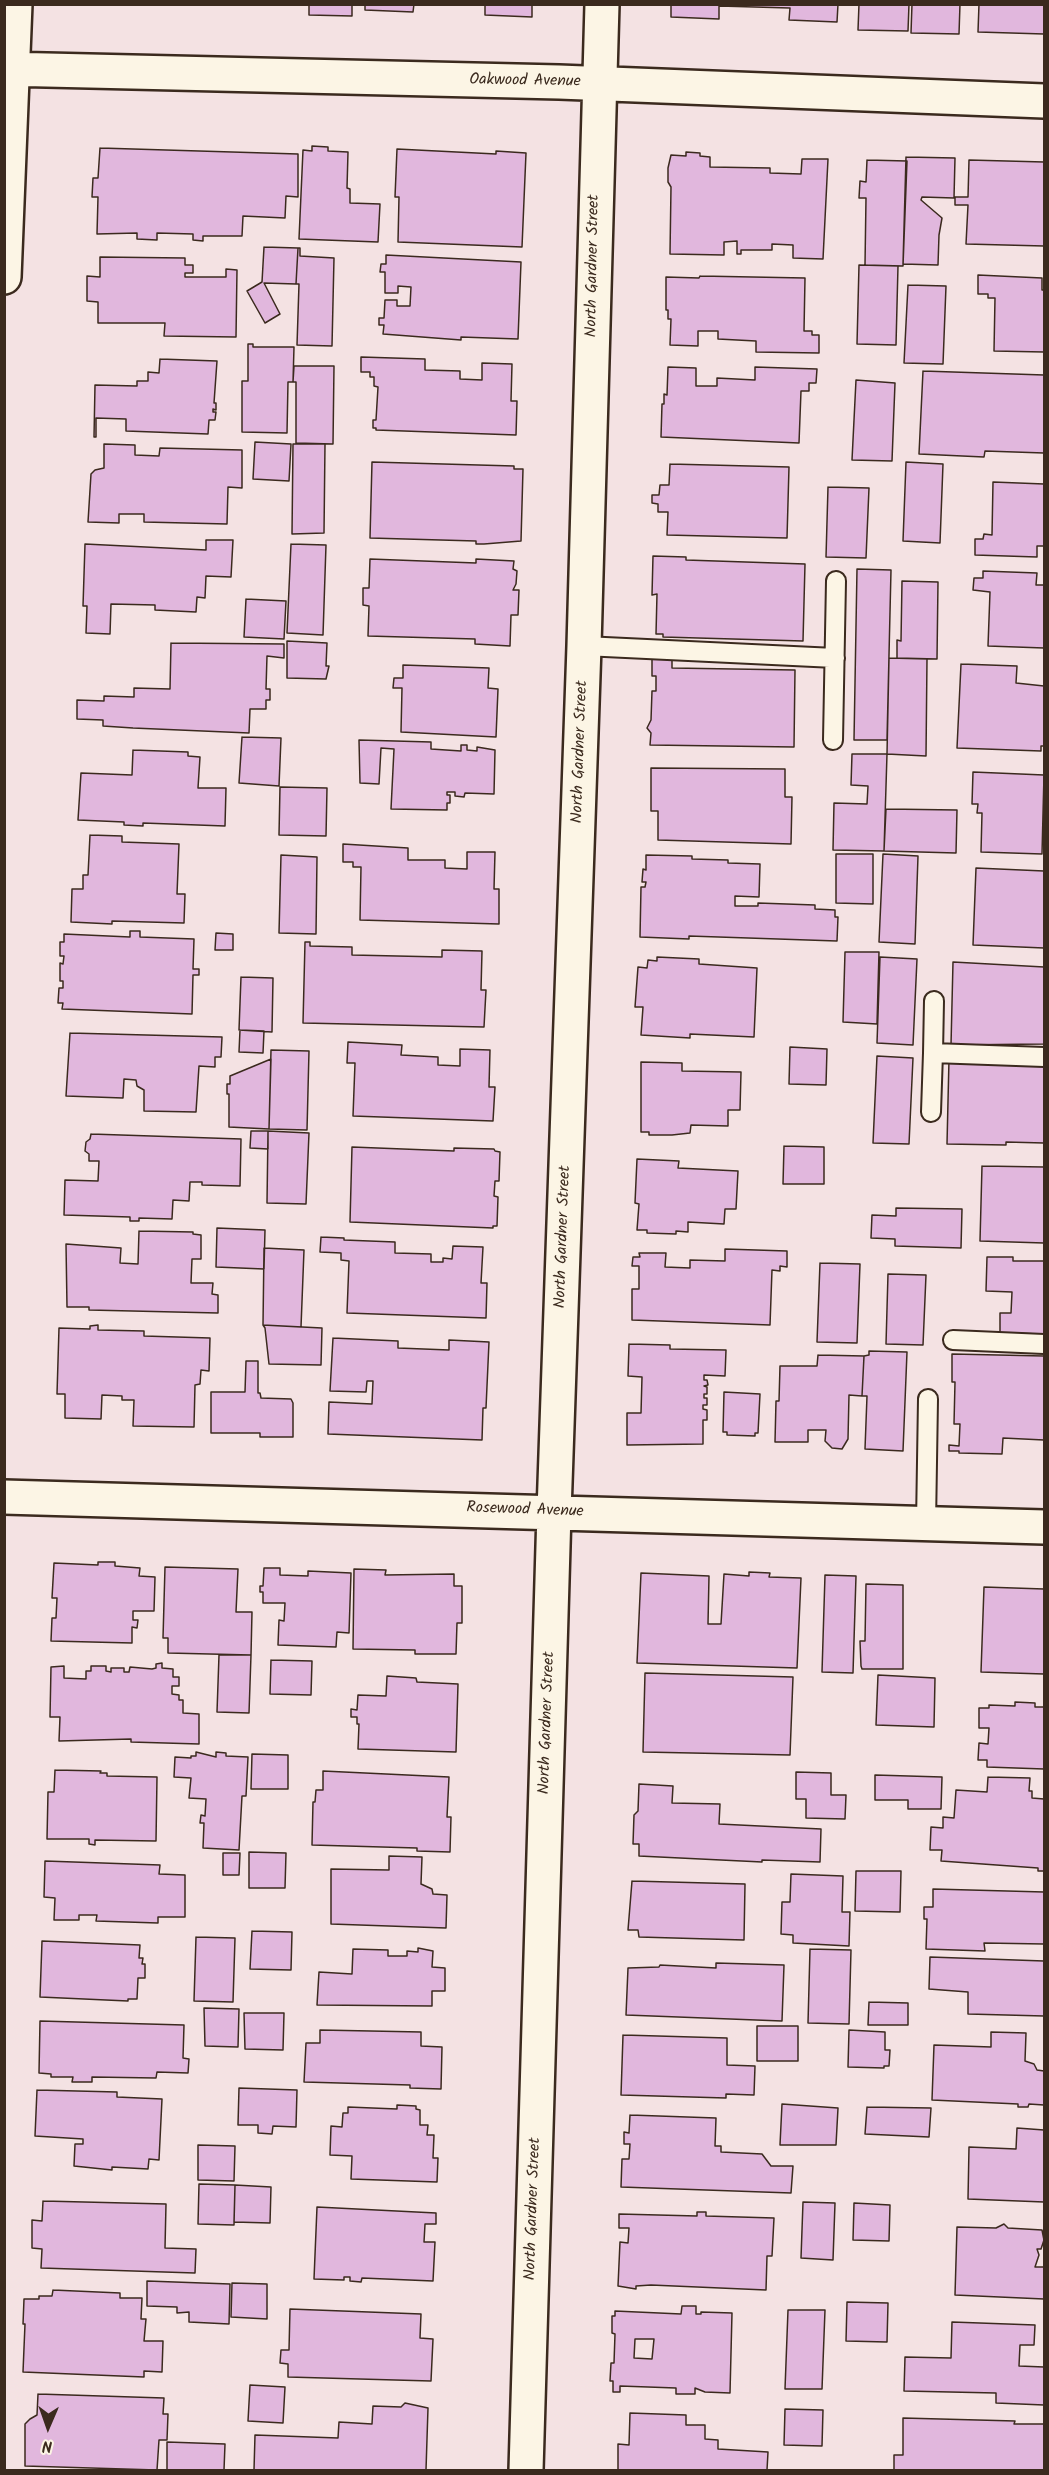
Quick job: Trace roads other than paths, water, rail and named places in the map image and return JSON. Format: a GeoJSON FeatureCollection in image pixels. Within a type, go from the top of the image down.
{"type":"FeatureCollection","features":[{"type":"Feature","properties":{"kind":"street"},"geometry":{"type":"LineString","coordinates":[[4,277],[8,69],[15,4]]}},
{"type":"Feature","properties":{"kind":"street","name":"North Gardner Street"},"geometry":{"type":"LineString","coordinates":[[526,2470],[602,4]]}},
{"type":"Feature","properties":{"kind":"street","name":"Oakwood Avenue"},"geometry":{"type":"LineString","coordinates":[[8,69],[599,84],[1044,101]]}},
{"type":"Feature","properties":{"kind":"street","name":"Rosewood Avenue"},"geometry":{"type":"LineString","coordinates":[[4,1497],[1044,1527]]}},
{"type":"Feature","properties":{"kind":"lane"},"geometry":{"type":"LineString","coordinates":[[832,740],[836,581]]}},
{"type":"Feature","properties":{"kind":"lane"},"geometry":{"type":"LineString","coordinates":[[584,646],[835,658]]}},
{"type":"Feature","properties":{"kind":"lane"},"geometry":{"type":"LineString","coordinates":[[931,1112],[934,1001]]}},
{"type":"Feature","properties":{"kind":"lane"},"geometry":{"type":"LineString","coordinates":[[933,1053],[1044,1057]]}},
{"type":"Feature","properties":{"kind":"lane"},"geometry":{"type":"LineString","coordinates":[[953,1340],[1044,1344]]}},
{"type":"Feature","properties":{"kind":"lane"},"geometry":{"type":"LineString","coordinates":[[926,1524],[928,1400]]}}]}
